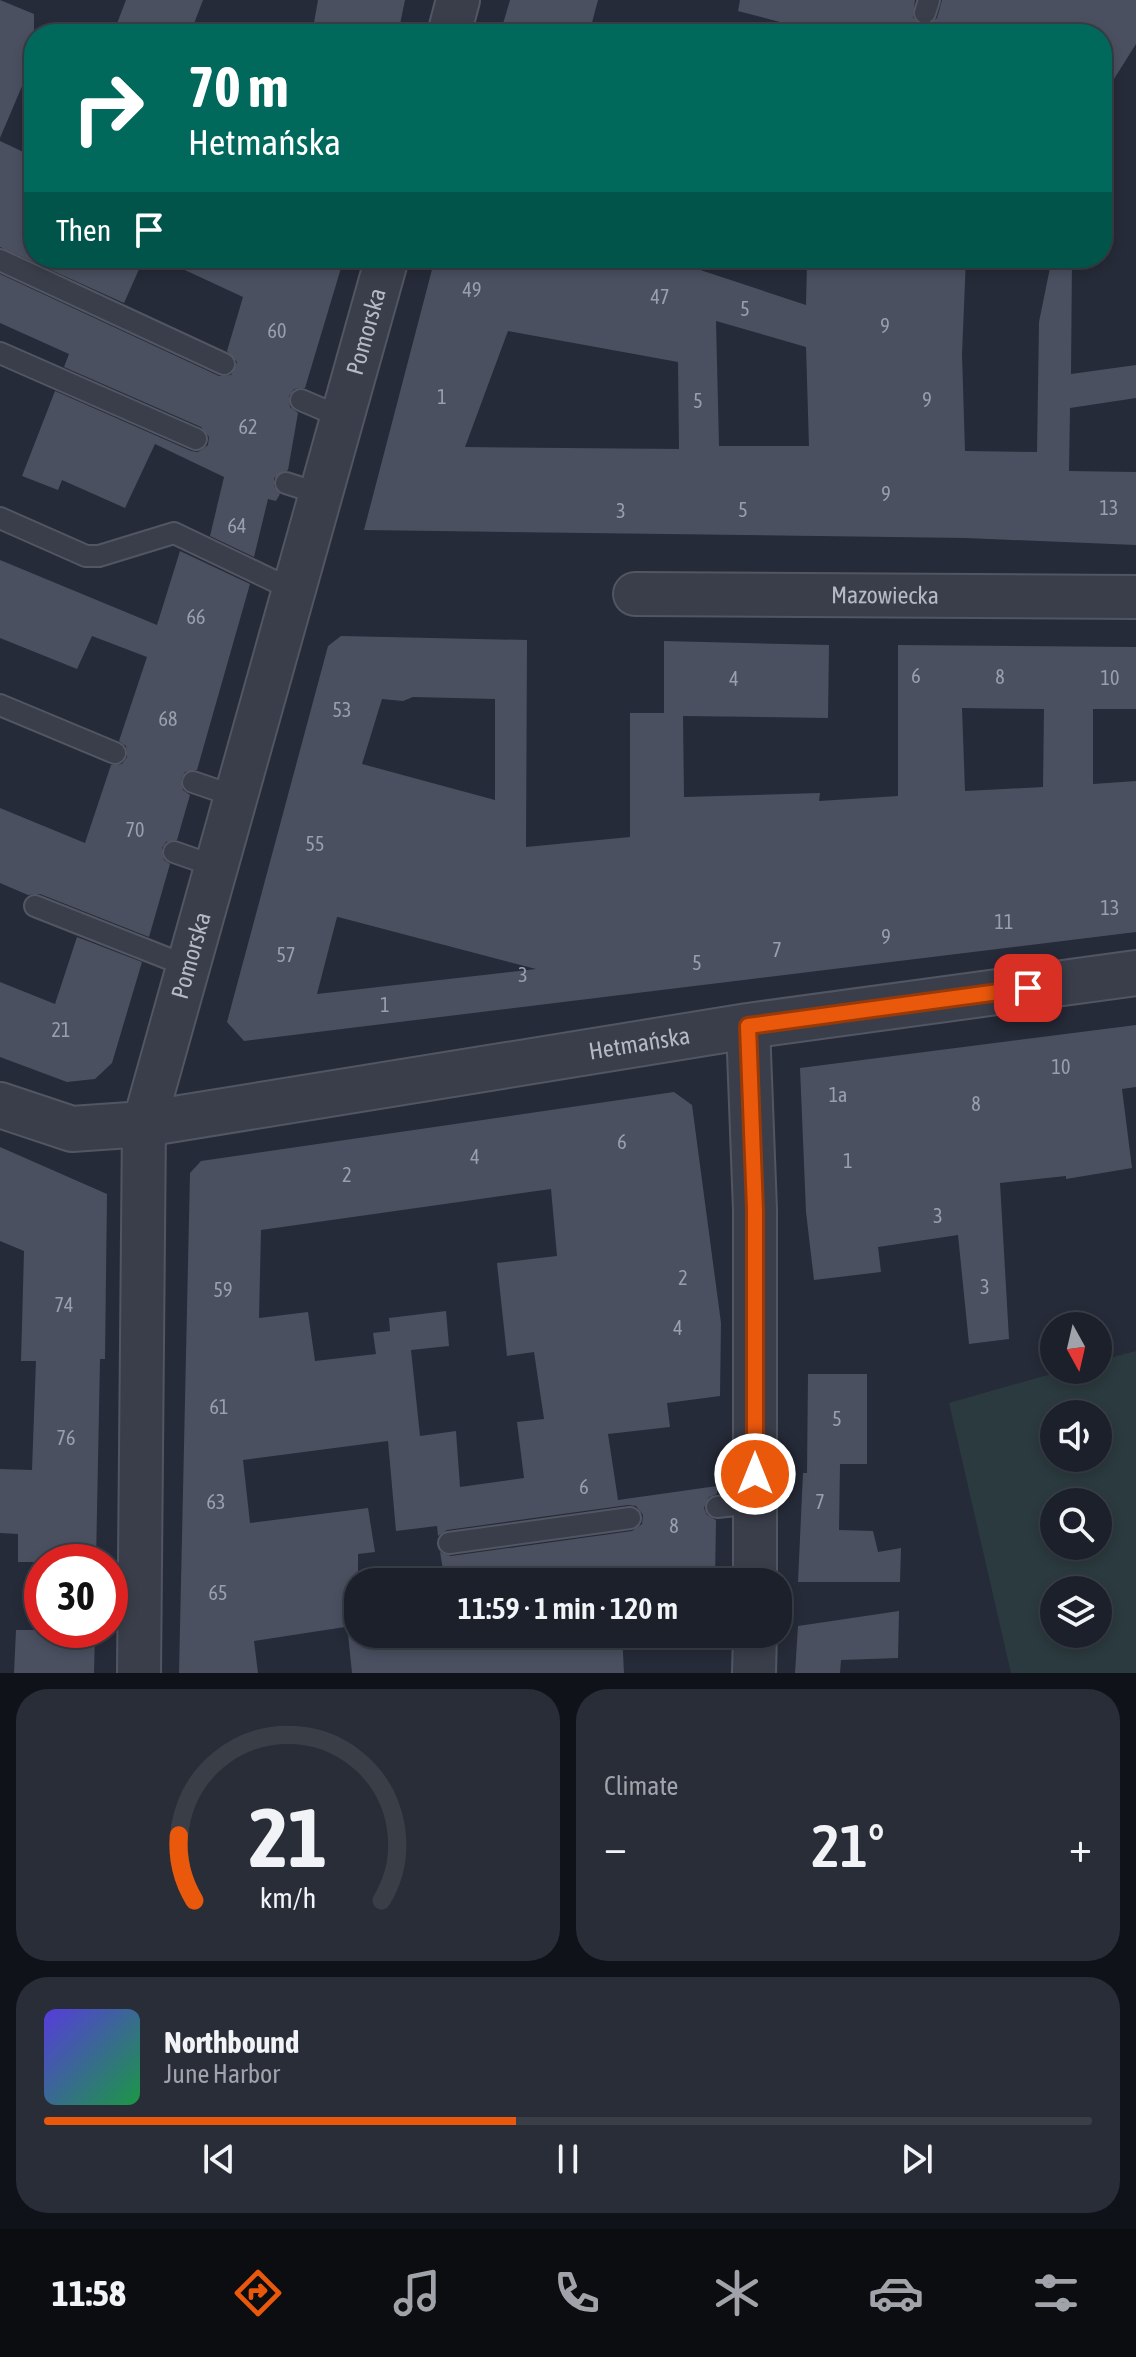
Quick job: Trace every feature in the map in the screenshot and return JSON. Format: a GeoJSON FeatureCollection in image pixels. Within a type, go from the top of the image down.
{"type":"FeatureCollection","features":[{"type":"Feature","properties":{"kind":"street"},"geometry":{"type":"LineString","coordinates":[[452,24],[458,0]]}},
{"type":"Feature","properties":{"kind":"street","name":"Pomorska"},"geometry":{"type":"LineString","coordinates":[[139,1673],[144,1124],[291,589],[303,488],[341,417],[384,268]]}},
{"type":"Feature","properties":{"kind":"street","name":"Mazowiecka"},"geometry":{"type":"LineString","coordinates":[[635,594],[1136,597]]}},
{"type":"Feature","properties":{"kind":"street","name":"Hetmańska"},"geometry":{"type":"LineString","coordinates":[[0,1105],[72,1129],[144,1124],[748,1026],[1136,973]]}},
{"type":"Feature","properties":{"kind":"street"},"geometry":{"type":"LineString","coordinates":[[748,1026],[755,1210],[736,1505],[752,1568]]}},
{"type":"Feature","properties":{"kind":"street"},"geometry":{"type":"LineString","coordinates":[[754,1673],[755,1648]]}},
{"type":"Feature","properties":{"kind":"lane"},"geometry":{"type":"LineString","coordinates":[[0,260],[224,364]]}},
{"type":"Feature","properties":{"kind":"lane"},"geometry":{"type":"LineString","coordinates":[[0,353],[196,439]]}},
{"type":"Feature","properties":{"kind":"lane"},"geometry":{"type":"LineString","coordinates":[[301,400],[341,417]]}},
{"type":"Feature","properties":{"kind":"lane"},"geometry":{"type":"LineString","coordinates":[[0,518],[86,556],[99,556],[174,533],[291,589]]}},
{"type":"Feature","properties":{"kind":"lane"},"geometry":{"type":"LineString","coordinates":[[0,705],[115,753]]}},
{"type":"Feature","properties":{"kind":"lane"},"geometry":{"type":"LineString","coordinates":[[193,782],[234,796]]}},
{"type":"Feature","properties":{"kind":"lane"},"geometry":{"type":"LineString","coordinates":[[174,852],[214,866]]}},
{"type":"Feature","properties":{"kind":"lane"},"geometry":{"type":"LineString","coordinates":[[35,906],[187,966]]}},
{"type":"Feature","properties":{"kind":"lane"},"geometry":{"type":"LineString","coordinates":[[449,1543],[630,1518]]}},
{"type":"Feature","properties":{"kind":"shaded area"},"geometry":{"type":"Polygon","coordinates":[[[1136,1351],[1136,1673],[1011,1673],[949,1403],[1040,1377],[1040,1384],[1112,1384],[1112,1357],[1136,1351]]]}},
{"type":"Feature","properties":{"kind":"building"},"geometry":{"type":"Polygon","coordinates":[[[0,0],[34,14],[34,24],[24,24],[24,81],[0,138],[0,0]]]}},
{"type":"Feature","properties":{"kind":"building"},"geometry":{"type":"Polygon","coordinates":[[[126,0],[203,0],[194,24],[117,24],[126,0]]]}},
{"type":"Feature","properties":{"kind":"building"},"geometry":{"type":"Polygon","coordinates":[[[318,0],[405,0],[400,24],[314,24],[318,0]]]}},
{"type":"Feature","properties":{"kind":"building"},"geometry":{"type":"Polygon","coordinates":[[[510,0],[598,0],[592,24],[503,24],[510,0]]]}},
{"type":"Feature","properties":{"kind":"building"},"geometry":{"type":"Polygon","coordinates":[[[740,0],[915,0],[913,17],[919,24],[787,24],[738,11],[740,0]]]}},
{"type":"Feature","properties":{"kind":"building"},"geometry":{"type":"Polygon","coordinates":[[[942,0],[1136,0],[1136,44],[1112,82],[1112,24],[930,24],[937,18],[942,0]]]}},
{"type":"Feature","properties":{"kind":"building"},"geometry":{"type":"Polygon","coordinates":[[[0,141],[24,152],[24,258],[0,247],[0,141]]]}},
{"type":"Feature","properties":{"kind":"building"},"geometry":{"type":"Polygon","coordinates":[[[46,268],[140,268],[124,303],[46,268]]]}},
{"type":"Feature","properties":{"kind":"building"},"geometry":{"type":"Polygon","coordinates":[[[181,268],[341,268],[305,388],[294,389],[289,396],[290,407],[298,413],[288,470],[274,478],[274,486],[280,494],[276,501],[268,499],[254,557],[210,536],[224,477],[155,444],[125,508],[62,480],[58,490],[22,476],[55,391],[191,451],[198,452],[208,445],[209,437],[201,427],[64,367],[69,354],[0,323],[0,274],[219,376],[231,375],[237,362],[227,351],[243,297],[181,268]]]}},
{"type":"Feature","properties":{"kind":"building"},"geometry":{"type":"Polygon","coordinates":[[[432,268],[694,268],[806,305],[807,268],[966,268],[962,354],[965,451],[1037,452],[1039,322],[1050,268],[1072,268],[1071,374],[1136,365],[1136,398],[1070,408],[1069,471],[1136,472],[1136,545],[966,538],[364,530],[432,268]],[[716,321],[719,446],[809,446],[806,347],[716,321]],[[508,331],[465,447],[679,449],[678,362],[508,331]]]}},
{"type":"Feature","properties":{"kind":"building"},"geometry":{"type":"Polygon","coordinates":[[[180,551],[250,584],[197,770],[185,772],[181,779],[183,790],[190,795],[177,840],[166,842],[162,848],[164,860],[170,864],[149,937],[40,894],[28,895],[0,883],[0,808],[85,843],[111,765],[122,764],[127,757],[126,746],[119,741],[147,657],[92,636],[77,669],[0,638],[0,560],[157,625],[180,551]]]}},
{"type":"Feature","properties":{"kind":"building"},"geometry":{"type":"Polygon","coordinates":[[[341,636],[527,640],[526,847],[630,837],[630,713],[664,713],[664,641],[829,645],[828,718],[683,716],[684,797],[820,793],[819,801],[898,796],[898,645],[1136,647],[1136,709],[1093,709],[1093,784],[1136,781],[1136,932],[244,1041],[227,1022],[328,646],[341,636]],[[413,697],[403,701],[382,699],[362,764],[495,800],[495,699],[413,697]],[[962,708],[965,791],[1043,787],[1044,709],[962,708]],[[337,917],[317,994],[536,969],[337,917]]]}},
{"type":"Feature","properties":{"kind":"building"},"geometry":{"type":"Polygon","coordinates":[[[77,937],[142,962],[112,1063],[95,1079],[67,1082],[0,1057],[0,982],[55,1004],[77,937]]]}},
{"type":"Feature","properties":{"kind":"building"},"geometry":{"type":"Polygon","coordinates":[[[1136,1025],[1136,1087],[1122,1089],[1132,1168],[1066,1179],[1066,1176],[1000,1183],[1009,1339],[969,1344],[958,1235],[878,1247],[881,1272],[814,1280],[806,1212],[800,1068],[1136,1025]]]}},
{"type":"Feature","properties":{"kind":"building"},"geometry":{"type":"Polygon","coordinates":[[[674,1092],[692,1105],[721,1323],[720,1396],[667,1403],[670,1427],[608,1434],[618,1500],[717,1486],[717,1494],[709,1497],[704,1508],[707,1515],[716,1520],[715,1568],[443,1568],[440,1552],[451,1556],[632,1531],[642,1524],[643,1515],[636,1506],[628,1505],[447,1530],[438,1536],[437,1526],[396,1531],[388,1441],[243,1460],[250,1523],[368,1508],[375,1552],[358,1554],[358,1568],[344,1568],[344,1627],[254,1641],[258,1673],[179,1673],[190,1173],[201,1161],[674,1092]],[[551,1189],[261,1230],[259,1318],[308,1312],[315,1361],[376,1354],[373,1333],[390,1331],[389,1318],[446,1311],[449,1346],[411,1350],[420,1436],[456,1431],[460,1487],[524,1478],[517,1422],[544,1419],[534,1352],[507,1356],[497,1263],[557,1256],[551,1189]]]}},
{"type":"Feature","properties":{"kind":"building"},"geometry":{"type":"Polygon","coordinates":[[[0,1147],[107,1194],[105,1359],[100,1359],[96,1544],[24,1544],[24,1562],[18,1562],[18,1534],[0,1533],[0,1469],[32,1470],[36,1361],[21,1361],[24,1251],[0,1241],[0,1147]]]}},
{"type":"Feature","properties":{"kind":"building"},"geometry":{"type":"Polygon","coordinates":[[[808,1374],[867,1374],[867,1464],[840,1464],[839,1530],[873,1531],[878,1552],[901,1548],[900,1582],[798,1582],[803,1473],[807,1473],[808,1374]]]}},
{"type":"Feature","properties":{"kind":"building"},"geometry":{"type":"Polygon","coordinates":[[[899,1611],[898,1658],[841,1660],[840,1673],[795,1673],[798,1626],[899,1611]]]}},
{"type":"Feature","properties":{"kind":"building"},"geometry":{"type":"Polygon","coordinates":[[[16,1630],[24,1630],[24,1648],[95,1648],[94,1673],[14,1673],[16,1630]]]}},
{"type":"Feature","properties":{"kind":"building"},"geometry":{"type":"Polygon","coordinates":[[[349,1648],[623,1648],[624,1673],[352,1673],[349,1648]]]}},
{"type":"Feature","properties":{"kind":"route"},"geometry":{"type":"LineString","coordinates":[[755,1474],[755,1210],[748,1026],[1028,988]]}}]}
